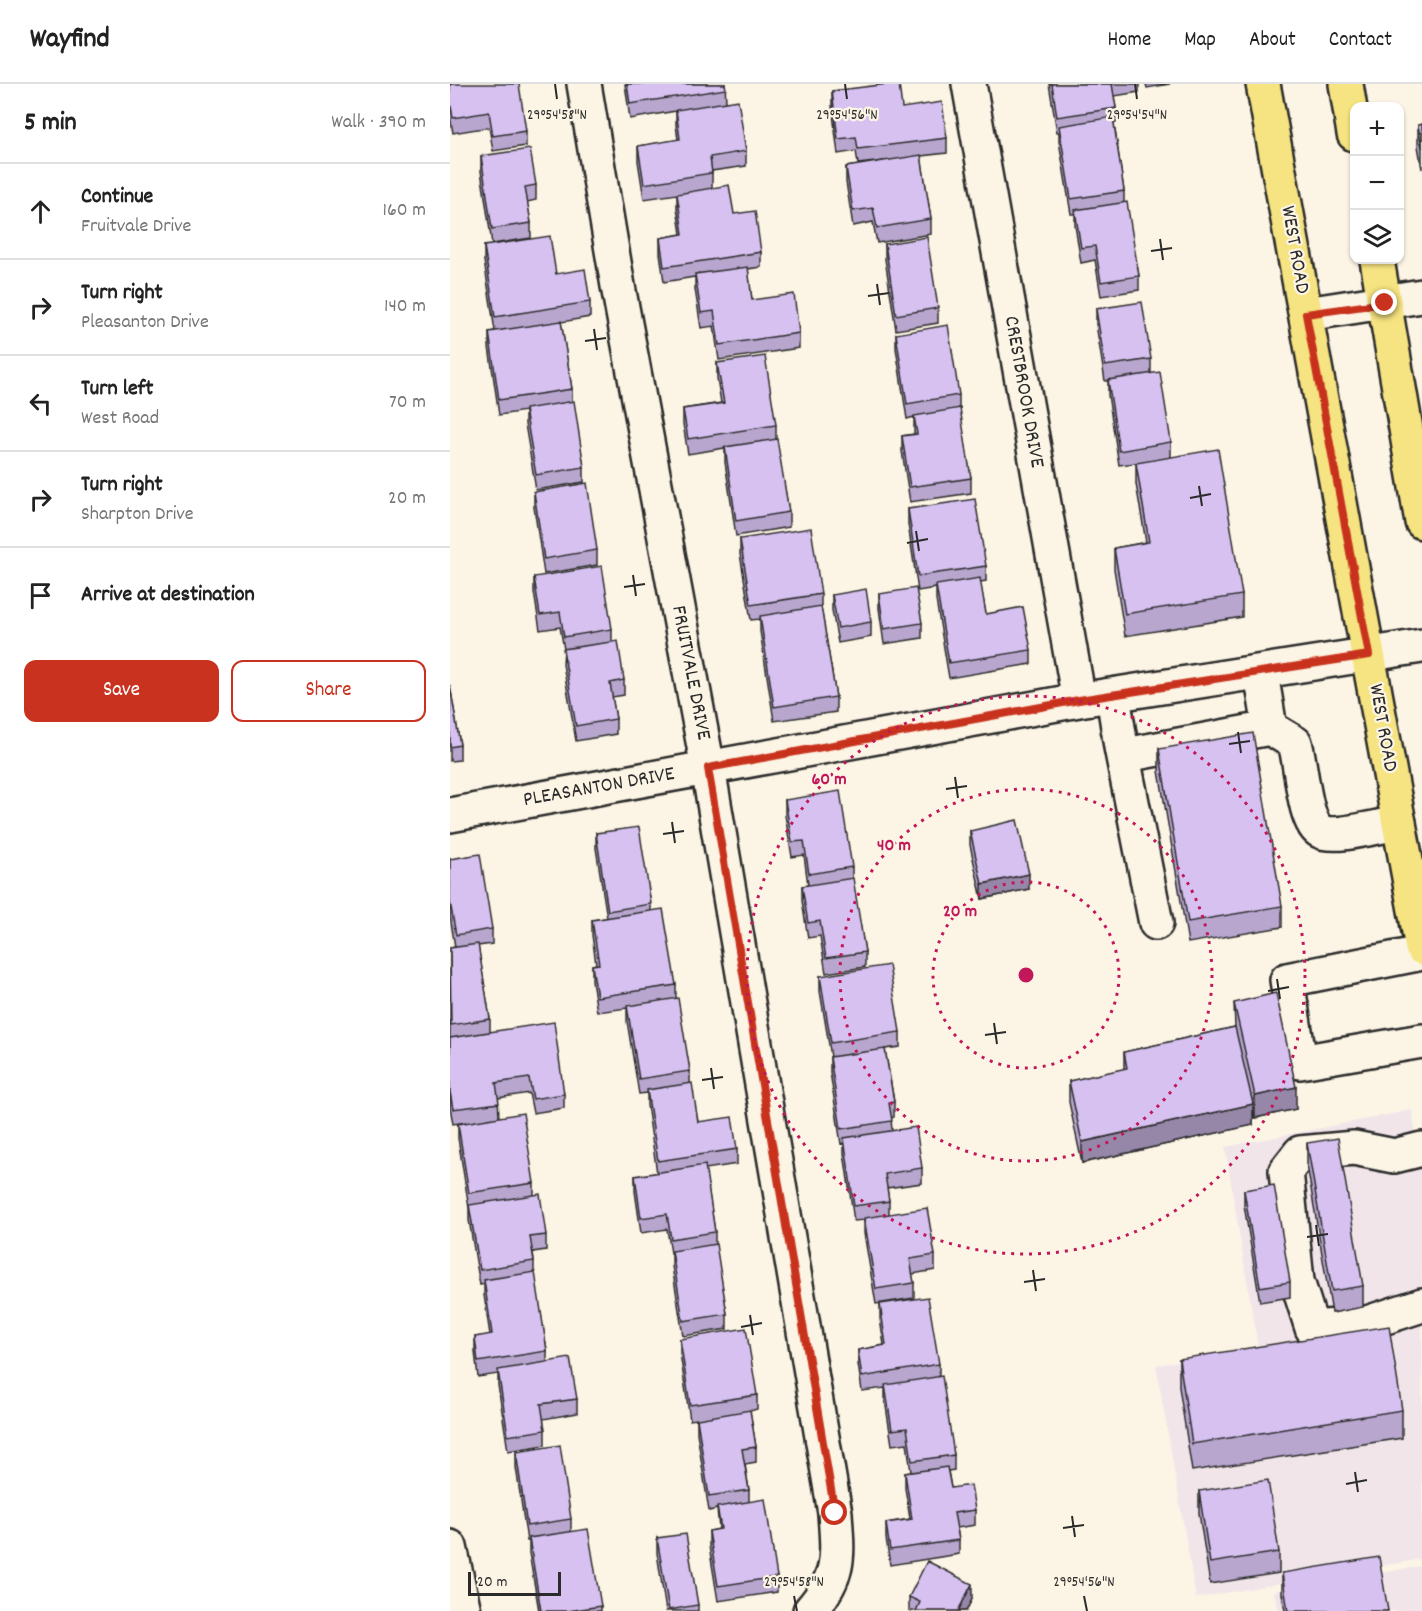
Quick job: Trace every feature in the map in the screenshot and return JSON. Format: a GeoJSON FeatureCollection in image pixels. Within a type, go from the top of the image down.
{"type":"FeatureCollection","features":[{"type":"Feature","properties":{"kind":"main road","name":"WEST ROAD"},"geometry":{"type":"LineString","coordinates":[[1263,84],[1422,948]]}},
{"type":"Feature","properties":{"kind":"main road"},"geometry":{"type":"LineString","coordinates":[[1346,84],[1350,109]]}},
{"type":"Feature","properties":{"kind":"main road"},"geometry":{"type":"LineString","coordinates":[[1378,264],[1422,522]]}},
{"type":"Feature","properties":{"kind":"street","name":"FRUITVALE DRIVE"},"geometry":{"type":"LineString","coordinates":[[584,84],[618,286],[708,768],[835,1513],[838,1558],[828,1590],[810,1611]]}},
{"type":"Feature","properties":{"kind":"street","name":"CRESTBROOK DRIVE"},"geometry":{"type":"LineString","coordinates":[[969,84],[1079,700]]}},
{"type":"Feature","properties":{"kind":"street"},"geometry":{"type":"LineString","coordinates":[[1306,314],[1422,296]]}},
{"type":"Feature","properties":{"kind":"street","name":"PLEASANTON DRIVE"},"geometry":{"type":"LineString","coordinates":[[450,815],[1079,700],[1422,646]]}},
{"type":"Feature","properties":{"kind":"street"},"geometry":{"type":"LineString","coordinates":[[1261,673],[1270,728]]}},
{"type":"Feature","properties":{"kind":"street"},"geometry":{"type":"LineString","coordinates":[[1113,695],[1156,923]]}},
{"type":"Feature","properties":{"kind":"street"},"geometry":{"type":"LineString","coordinates":[[1121,747],[1131,754],[1270,728],[1295,743],[1310,821],[1320,831],[1331,834],[1399,823]]}},
{"type":"Feature","properties":{"kind":"street"},"geometry":{"type":"LineString","coordinates":[[1422,953],[1287,980],[1300,1062],[1422,1041]]}},
{"type":"Feature","properties":{"kind":"street"},"geometry":{"type":"LineString","coordinates":[[1422,1149],[1394,1156],[1354,1148],[1300,1153],[1286,1171],[1297,1281],[1312,1328],[1364,1324],[1422,1305]]}},
{"type":"Feature","properties":{"kind":"street"},"geometry":{"type":"LineString","coordinates":[[450,1547],[457,1590],[464,1611]]}},
{"type":"Feature","properties":{"kind":"shaded area"},"geometry":{"type":"Polygon","coordinates":[[[1412,1110],[1422,1170],[1422,1559],[1196,1598],[1156,1365],[1258,1348],[1225,1147],[1412,1110]]]}},
{"type":"Feature","properties":{"kind":"shaded area"},"geometry":{"type":"Polygon","coordinates":[[[1422,1566],[1422,1611],[1278,1611],[1274,1591],[1422,1566]]]}},
{"type":"Feature","properties":{"kind":"building"},"geometry":{"type":"Polygon","coordinates":[[[450,84],[519,84],[526,131],[493,136],[489,112],[453,118],[450,84]]]}},
{"type":"Feature","properties":{"kind":"building"},"geometry":{"type":"Polygon","coordinates":[[[627,84],[725,84],[726,89],[630,104],[627,84]]]}},
{"type":"Feature","properties":{"kind":"building"},"geometry":{"type":"Polygon","coordinates":[[[899,84],[902,108],[942,102],[947,138],[858,149],[856,137],[838,139],[832,91],[899,84]]]}},
{"type":"Feature","properties":{"kind":"building"},"geometry":{"type":"Polygon","coordinates":[[[1052,84],[1112,84],[1116,108],[1057,117],[1052,84]]]}},
{"type":"Feature","properties":{"kind":"building"},"geometry":{"type":"Polygon","coordinates":[[[738,100],[746,151],[710,157],[712,173],[644,184],[638,146],[680,139],[676,110],[738,100]]]}},
{"type":"Feature","properties":{"kind":"building"},"geometry":{"type":"Polygon","coordinates":[[[1113,117],[1124,191],[1071,199],[1059,126],[1113,117]]]}},
{"type":"Feature","properties":{"kind":"building"},"geometry":{"type":"Polygon","coordinates":[[[1422,124],[1422,148],[1418,125],[1422,124]]]}},
{"type":"Feature","properties":{"kind":"building"},"geometry":{"type":"Polygon","coordinates":[[[530,149],[536,185],[525,187],[531,223],[492,229],[481,156],[530,149]]]}},
{"type":"Feature","properties":{"kind":"building"},"geometry":{"type":"Polygon","coordinates":[[[921,155],[931,219],[877,228],[873,208],[853,211],[846,167],[921,155]]]}},
{"type":"Feature","properties":{"kind":"building"},"geometry":{"type":"Polygon","coordinates":[[[729,185],[734,214],[755,211],[761,252],[664,267],[660,238],[683,234],[677,194],[729,185]]]}},
{"type":"Feature","properties":{"kind":"building"},"geometry":{"type":"Polygon","coordinates":[[[1127,202],[1139,276],[1101,282],[1095,246],[1081,248],[1075,210],[1127,202]]]}},
{"type":"Feature","properties":{"kind":"building"},"geometry":{"type":"Polygon","coordinates":[[[550,236],[556,274],[585,269],[590,302],[495,317],[484,246],[550,236]]]}},
{"type":"Feature","properties":{"kind":"building"},"geometry":{"type":"Polygon","coordinates":[[[927,237],[938,308],[896,315],[885,244],[927,237]]]}},
{"type":"Feature","properties":{"kind":"building"},"geometry":{"type":"Polygon","coordinates":[[[748,267],[752,300],[794,294],[799,333],[719,345],[714,311],[701,313],[695,274],[748,267]]]}},
{"type":"Feature","properties":{"kind":"building"},"geometry":{"type":"Polygon","coordinates":[[[1142,302],[1151,359],[1105,366],[1096,309],[1142,302]]]}},
{"type":"Feature","properties":{"kind":"building"},"geometry":{"type":"Polygon","coordinates":[[[561,321],[572,389],[499,400],[489,332],[561,321]]]}},
{"type":"Feature","properties":{"kind":"building"},"geometry":{"type":"Polygon","coordinates":[[[948,325],[959,395],[907,404],[896,334],[948,325]]]}},
{"type":"Feature","properties":{"kind":"building"},"geometry":{"type":"Polygon","coordinates":[[[765,356],[776,425],[688,439],[683,409],[724,403],[717,363],[765,356]]]}},
{"type":"Feature","properties":{"kind":"building"},"geometry":{"type":"Polygon","coordinates":[[[1160,372],[1171,442],[1119,451],[1108,380],[1160,372]]]}},
{"type":"Feature","properties":{"kind":"building"},"geometry":{"type":"Polygon","coordinates":[[[574,401],[584,467],[536,475],[525,409],[574,401]]]}},
{"type":"Feature","properties":{"kind":"building"},"geometry":{"type":"Polygon","coordinates":[[[960,408],[971,478],[910,487],[902,436],[917,434],[914,416],[960,408]]]}},
{"type":"Feature","properties":{"kind":"building"},"geometry":{"type":"Polygon","coordinates":[[[777,439],[789,512],[736,521],[725,447],[777,439]]]}},
{"type":"Feature","properties":{"kind":"building"},"geometry":{"type":"Polygon","coordinates":[[[1218,449],[1242,595],[1125,614],[1114,548],[1149,542],[1136,463],[1218,449]]]}},
{"type":"Feature","properties":{"kind":"building"},"geometry":{"type":"Polygon","coordinates":[[[587,483],[597,550],[544,559],[534,492],[587,483]]]}},
{"type":"Feature","properties":{"kind":"building"},"geometry":{"type":"Polygon","coordinates":[[[975,499],[986,566],[918,576],[908,509],[975,499]]]}},
{"type":"Feature","properties":{"kind":"building"},"geometry":{"type":"Polygon","coordinates":[[[811,528],[821,594],[751,605],[740,539],[811,528]]]}},
{"type":"Feature","properties":{"kind":"building"},"geometry":{"type":"Polygon","coordinates":[[[602,566],[612,629],[564,637],[560,612],[540,615],[534,577],[602,566]]]}},
{"type":"Feature","properties":{"kind":"building"},"geometry":{"type":"Polygon","coordinates":[[[980,578],[986,614],[1023,607],[1031,650],[949,663],[936,585],[980,578]]]}},
{"type":"Feature","properties":{"kind":"building"},"geometry":{"type":"Polygon","coordinates":[[[916,588],[922,623],[884,629],[879,594],[916,588]]]}},
{"type":"Feature","properties":{"kind":"building"},"geometry":{"type":"Polygon","coordinates":[[[866,589],[871,622],[838,628],[832,595],[866,589]]]}},
{"type":"Feature","properties":{"kind":"building"},"geometry":{"type":"Polygon","coordinates":[[[821,606],[836,697],[774,707],[760,616],[821,606]]]}},
{"type":"Feature","properties":{"kind":"building"},"geometry":{"type":"Polygon","coordinates":[[[618,641],[624,680],[610,683],[616,719],[576,726],[563,649],[618,641]]]}},
{"type":"Feature","properties":{"kind":"building"},"geometry":{"type":"Polygon","coordinates":[[[450,685],[460,745],[450,747],[450,685]]]}},
{"type":"Feature","properties":{"kind":"building"},"geometry":{"type":"Polygon","coordinates":[[[1253,733],[1282,906],[1188,922],[1159,749],[1253,733]]]}},
{"type":"Feature","properties":{"kind":"building"},"geometry":{"type":"Polygon","coordinates":[[[840,791],[852,867],[809,874],[804,841],[792,842],[785,800],[840,791]]]}},
{"type":"Feature","properties":{"kind":"building"},"geometry":{"type":"Polygon","coordinates":[[[1017,820],[1029,874],[982,884],[970,831],[1017,820]]]}},
{"type":"Feature","properties":{"kind":"building"},"geometry":{"type":"Polygon","coordinates":[[[639,827],[651,904],[608,911],[596,833],[639,827]]]}},
{"type":"Feature","properties":{"kind":"building"},"geometry":{"type":"Polygon","coordinates":[[[480,854],[492,929],[456,935],[450,902],[450,859],[480,854]]]}},
{"type":"Feature","properties":{"kind":"building"},"geometry":{"type":"Polygon","coordinates":[[[853,878],[865,952],[826,958],[820,921],[808,923],[802,886],[853,878]]]}},
{"type":"Feature","properties":{"kind":"building"},"geometry":{"type":"Polygon","coordinates":[[[663,909],[676,985],[597,997],[592,965],[599,964],[592,920],[663,909]]]}},
{"type":"Feature","properties":{"kind":"building"},"geometry":{"type":"Polygon","coordinates":[[[478,944],[490,1019],[451,1025],[450,948],[478,944]]]}},
{"type":"Feature","properties":{"kind":"building"},"geometry":{"type":"Polygon","coordinates":[[[889,965],[900,1032],[831,1043],[820,976],[889,965]]]}},
{"type":"Feature","properties":{"kind":"building"},"geometry":{"type":"Polygon","coordinates":[[[1276,993],[1296,1087],[1255,1096],[1234,1003],[1276,993]]]}},
{"type":"Feature","properties":{"kind":"building"},"geometry":{"type":"Polygon","coordinates":[[[678,998],[690,1071],[639,1079],[627,1006],[678,998]]]}},
{"type":"Feature","properties":{"kind":"building"},"geometry":{"type":"Polygon","coordinates":[[[554,1022],[564,1094],[533,1099],[529,1078],[496,1083],[499,1103],[453,1109],[450,1092],[450,1038],[554,1022]]]}},
{"type":"Feature","properties":{"kind":"building"},"geometry":{"type":"Polygon","coordinates":[[[1235,1027],[1253,1104],[1082,1142],[1069,1081],[1127,1068],[1124,1052],[1235,1027]]]}},
{"type":"Feature","properties":{"kind":"building"},"geometry":{"type":"Polygon","coordinates":[[[885,1049],[894,1102],[889,1103],[892,1121],[841,1129],[830,1057],[885,1049]]]}},
{"type":"Feature","properties":{"kind":"building"},"geometry":{"type":"Polygon","coordinates":[[[692,1083],[698,1122],[732,1117],[737,1149],[658,1161],[647,1090],[692,1083]]]}},
{"type":"Feature","properties":{"kind":"building"},"geometry":{"type":"Polygon","coordinates":[[[523,1113],[534,1183],[469,1193],[458,1124],[523,1113]]]}},
{"type":"Feature","properties":{"kind":"building"},"geometry":{"type":"Polygon","coordinates":[[[916,1127],[922,1168],[885,1174],[889,1201],[854,1206],[844,1138],[916,1127]]]}},
{"type":"Feature","properties":{"kind":"building"},"geometry":{"type":"Polygon","coordinates":[[[1338,1138],[1363,1286],[1332,1291],[1307,1143],[1338,1138]]]}},
{"type":"Feature","properties":{"kind":"building"},"geometry":{"type":"Polygon","coordinates":[[[705,1165],[715,1232],[671,1239],[667,1214],[641,1218],[635,1176],[705,1165]]]}},
{"type":"Feature","properties":{"kind":"building"},"geometry":{"type":"Polygon","coordinates":[[[1274,1185],[1290,1282],[1260,1287],[1244,1190],[1274,1185]]]}},
{"type":"Feature","properties":{"kind":"building"},"geometry":{"type":"Polygon","coordinates":[[[540,1194],[546,1235],[530,1237],[534,1261],[480,1270],[469,1205],[540,1194]]]}},
{"type":"Feature","properties":{"kind":"building"},"geometry":{"type":"Polygon","coordinates":[[[927,1208],[935,1255],[910,1259],[914,1283],[876,1289],[864,1218],[927,1208]]]}},
{"type":"Feature","properties":{"kind":"building"},"geometry":{"type":"Polygon","coordinates":[[[716,1244],[727,1314],[683,1321],[672,1251],[716,1244]]]}},
{"type":"Feature","properties":{"kind":"building"},"geometry":{"type":"Polygon","coordinates":[[[535,1272],[547,1351],[478,1362],[475,1337],[492,1334],[484,1280],[535,1272]]]}},
{"type":"Feature","properties":{"kind":"building"},"geometry":{"type":"Polygon","coordinates":[[[928,1297],[939,1364],[862,1377],[858,1350],[886,1345],[880,1304],[928,1297]]]}},
{"type":"Feature","properties":{"kind":"building"},"geometry":{"type":"Polygon","coordinates":[[[1389,1326],[1402,1410],[1192,1444],[1179,1359],[1389,1326]]]}},
{"type":"Feature","properties":{"kind":"building"},"geometry":{"type":"Polygon","coordinates":[[[746,1328],[757,1395],[690,1405],[680,1339],[746,1328]]]}},
{"type":"Feature","properties":{"kind":"building"},"geometry":{"type":"Polygon","coordinates":[[[570,1358],[577,1399],[541,1404],[545,1430],[508,1436],[498,1370],[570,1358]]]}},
{"type":"Feature","properties":{"kind":"building"},"geometry":{"type":"Polygon","coordinates":[[[942,1376],[954,1455],[912,1461],[907,1428],[892,1430],[885,1385],[942,1376]]]}},
{"type":"Feature","properties":{"kind":"building"},"geometry":{"type":"Polygon","coordinates":[[[750,1410],[756,1447],[742,1449],[749,1490],[709,1496],[697,1419],[750,1410]]]}},
{"type":"Feature","properties":{"kind":"building"},"geometry":{"type":"Polygon","coordinates":[[[560,1445],[571,1519],[527,1526],[516,1452],[560,1445]]]}},
{"type":"Feature","properties":{"kind":"building"},"geometry":{"type":"Polygon","coordinates":[[[947,1467],[951,1488],[971,1485],[975,1510],[954,1513],[959,1540],[890,1550],[886,1523],[912,1519],[905,1473],[947,1467]]]}},
{"type":"Feature","properties":{"kind":"building"},"geometry":{"type":"Polygon","coordinates":[[[1268,1480],[1279,1552],[1210,1563],[1199,1491],[1268,1480]]]}},
{"type":"Feature","properties":{"kind":"building"},"geometry":{"type":"Polygon","coordinates":[[[765,1499],[777,1577],[718,1586],[709,1531],[721,1529],[717,1507],[765,1499]]]}},
{"type":"Feature","properties":{"kind":"building"},"geometry":{"type":"Polygon","coordinates":[[[588,1529],[601,1606],[568,1611],[541,1611],[529,1538],[588,1529]]]}},
{"type":"Feature","properties":{"kind":"building"},"geometry":{"type":"Polygon","coordinates":[[[686,1534],[698,1605],[669,1610],[657,1538],[686,1534]]]}},
{"type":"Feature","properties":{"kind":"building"},"geometry":{"type":"Polygon","coordinates":[[[1379,1557],[1388,1611],[1288,1611],[1282,1573],[1379,1557]]]}},
{"type":"Feature","properties":{"kind":"building"},"geometry":{"type":"Polygon","coordinates":[[[927,1561],[972,1584],[958,1611],[916,1611],[920,1602],[909,1597],[927,1561]]]}},
{"type":"Feature","properties":{"kind":"route"},"geometry":{"type":"LineString","coordinates":[[835,1513],[708,768],[1079,700],[1369,655],[1306,314],[1385,303]]}}]}
